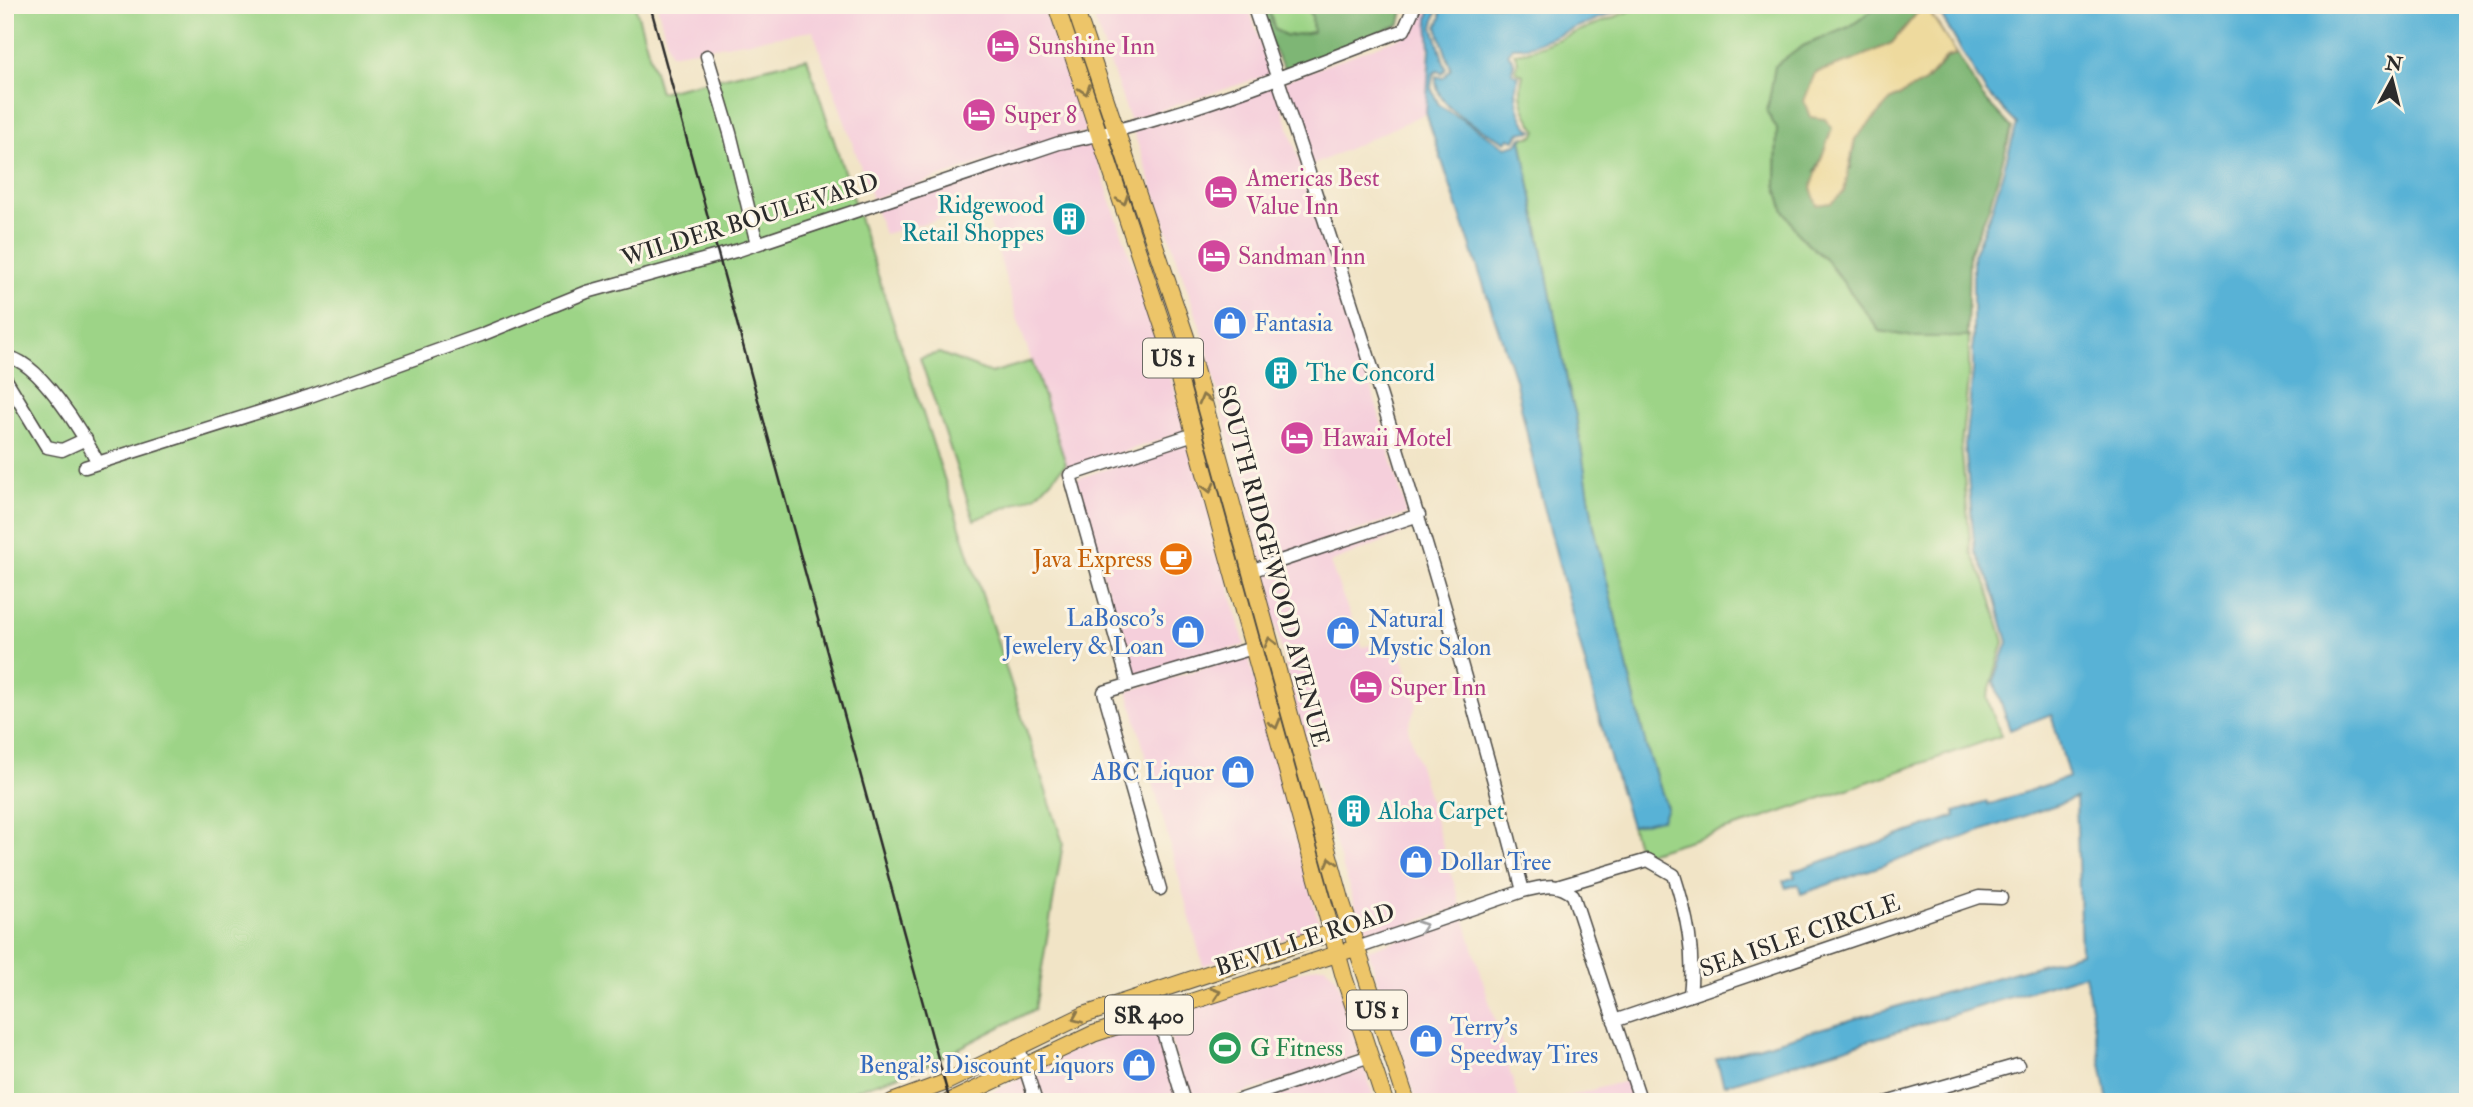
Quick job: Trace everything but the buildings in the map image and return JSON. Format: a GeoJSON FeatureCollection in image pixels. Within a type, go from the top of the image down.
{"type":"FeatureCollection","features":[{"type":"Feature","properties":{"kind":"main road","name":"SOUTH RIDGEWOOD AVENUE"},"geometry":{"type":"LineString","coordinates":[[1056,5],[1158,307],[1339,953],[1385,1102]]}},
{"type":"Feature","properties":{"kind":"main road","name":"SOUTH RIDGEWOOD AVENUE"},"geometry":{"type":"LineString","coordinates":[[1074,5],[1171,289],[1350,927],[1407,1102]]}},
{"type":"Feature","properties":{"kind":"main road"},"geometry":{"type":"LineString","coordinates":[[1194,434],[1206,441],[1222,465]]}},
{"type":"Feature","properties":{"kind":"main road"},"geometry":{"type":"LineString","coordinates":[[1254,653],[1274,686],[1283,691]]}},
{"type":"Feature","properties":{"kind":"main road","name":"BEVILLE ROAD"},"geometry":{"type":"LineString","coordinates":[[894,1102],[944,1083],[1084,1015],[1350,927]]}},
{"type":"Feature","properties":{"kind":"main road","name":"BEVILLE ROAD"},"geometry":{"type":"LineString","coordinates":[[949,1102],[1093,1034],[1357,948]]}},
{"type":"Feature","properties":{"kind":"street"},"geometry":{"type":"LineString","coordinates":[[1253,5],[1419,515],[1476,708],[1523,891]]}},
{"type":"Feature","properties":{"kind":"street","name":"WILDER BOULEVARD"},"geometry":{"type":"LineString","coordinates":[[86,439],[92,465],[310,396],[481,335],[587,292],[757,244],[1059,143],[1118,130],[1278,78],[1404,30],[1415,6]]}},
{"type":"Feature","properties":{"kind":"street"},"geometry":{"type":"LineString","coordinates":[[707,56],[730,133],[757,244]]}},
{"type":"Feature","properties":{"kind":"street"},"geometry":{"type":"LineString","coordinates":[[5,357],[13,357],[36,373],[86,439],[62,450],[47,447],[5,378]]}},
{"type":"Feature","properties":{"kind":"street"},"geometry":{"type":"LineString","coordinates":[[1129,685],[1070,475],[1194,434]]}},
{"type":"Feature","properties":{"kind":"street"},"geometry":{"type":"LineString","coordinates":[[1251,571],[1419,515]]}},
{"type":"Feature","properties":{"kind":"street"},"geometry":{"type":"LineString","coordinates":[[1160,889],[1104,692],[1254,653]]}},
{"type":"Feature","properties":{"kind":"street","name":"BEVILLE ROAD"},"geometry":{"type":"LineString","coordinates":[[1357,948],[1523,891],[1560,886],[1648,860],[1668,868],[1674,875],[1692,953],[1690,995]]}},
{"type":"Feature","properties":{"kind":"street"},"geometry":{"type":"LineString","coordinates":[[1560,886],[1573,895],[1641,1102]]}},
{"type":"Feature","properties":{"kind":"street","name":"SEA ISLE CIRCLE"},"geometry":{"type":"LineString","coordinates":[[1614,1021],[1979,897],[2001,898]]}},
{"type":"Feature","properties":{"kind":"street"},"geometry":{"type":"LineString","coordinates":[[1151,992],[1184,1102]]}},
{"type":"Feature","properties":{"kind":"street"},"geometry":{"type":"LineString","coordinates":[[1018,1045],[1036,1102]]}},
{"type":"Feature","properties":{"kind":"street"},"geometry":{"type":"LineString","coordinates":[[1234,1102],[1370,1056]]}},
{"type":"Feature","properties":{"kind":"street"},"geometry":{"type":"LineString","coordinates":[[1889,1102],[2018,1065]]}},
{"type":"Feature","properties":{"kind":"shaded area"},"geometry":{"type":"Polygon","coordinates":[[[657,5],[1042,5],[1087,132],[1058,138],[872,199],[813,31],[670,54],[657,5]]]}},
{"type":"Feature","properties":{"kind":"shaded area"},"geometry":{"type":"Polygon","coordinates":[[[1089,5],[1248,5],[1271,74],[1130,120],[1089,5]]]}},
{"type":"Feature","properties":{"kind":"shaded area"},"geometry":{"type":"Polygon","coordinates":[[[1419,10],[1429,14],[1426,113],[1311,166],[1284,81],[1406,35],[1419,10]]]}},
{"type":"Feature","properties":{"kind":"shaded area"},"geometry":{"type":"Polygon","coordinates":[[[1275,85],[1364,361],[1407,514],[1259,563],[1205,341],[1133,130],[1275,85]]]}},
{"type":"Feature","properties":{"kind":"shaded area"},"geometry":{"type":"Polygon","coordinates":[[[1091,143],[1158,336],[1187,431],[1068,470],[1017,318],[985,207],[884,234],[875,209],[1060,149],[1091,143]]]}},
{"type":"Feature","properties":{"kind":"shaded area"},"geometry":{"type":"Polygon","coordinates":[[[1190,441],[1245,645],[1132,678],[1076,479],[1190,441]]]}},
{"type":"Feature","properties":{"kind":"shaded area"},"geometry":{"type":"Polygon","coordinates":[[[1410,524],[1411,530],[1330,563],[1362,647],[1397,641],[1417,703],[1408,728],[1461,907],[1365,939],[1309,759],[1262,573],[1410,524]]]}},
{"type":"Feature","properties":{"kind":"shaded area"},"geometry":{"type":"Polygon","coordinates":[[[1248,655],[1320,927],[1203,966],[1128,691],[1248,655]]]}},
{"type":"Feature","properties":{"kind":"shaded area"},"geometry":{"type":"Polygon","coordinates":[[[1464,917],[1519,1102],[1416,1102],[1368,950],[1464,917]]]}},
{"type":"Feature","properties":{"kind":"shaded area"},"geometry":{"type":"Polygon","coordinates":[[[1317,966],[1325,966],[1337,978],[1361,1054],[1217,1102],[1189,1102],[1164,1017],[1317,966]]]}},
{"type":"Feature","properties":{"kind":"shaded area"},"geometry":{"type":"Polygon","coordinates":[[[1155,1020],[1179,1102],[1041,1102],[1031,1072],[1067,1053],[1155,1020]]]}},
{"type":"Feature","properties":{"kind":"shaded area"},"geometry":{"type":"Polygon","coordinates":[[[1364,1064],[1375,1102],[1251,1102],[1364,1064]]]}},
{"type":"Feature","properties":{"kind":"shaded area"},"geometry":{"type":"Polygon","coordinates":[[[1023,1076],[1031,1102],[973,1102],[1023,1076]]]}},
{"type":"Feature","properties":{"kind":"shaded area"},"geometry":{"type":"Polygon","coordinates":[[[1629,1080],[1636,1102],[1547,1102],[1629,1080]]]}},
{"type":"Feature","properties":{"kind":"green space"},"geometry":{"type":"Polygon","coordinates":[[[5,5],[635,5],[660,92],[807,58],[1063,843],[1035,1009],[919,1069],[819,1102],[5,1102],[5,5]]]}},
{"type":"Feature","properties":{"kind":"green space"},"geometry":{"type":"Polygon","coordinates":[[[1259,5],[1267,5],[1275,30],[1287,36],[1313,32],[1312,16],[1302,5],[1404,5],[1400,24],[1285,70],[1272,47],[1259,5]]]}},
{"type":"Feature","properties":{"kind":"green space"},"geometry":{"type":"Polygon","coordinates":[[[1267,5],[1302,5],[1312,16],[1313,32],[1287,36],[1275,30],[1267,5]]]}},
{"type":"Feature","properties":{"kind":"green space"},"geometry":{"type":"Polygon","coordinates":[[[1645,5],[1872,5],[1872,11],[1849,27],[1803,46],[1767,112],[1777,129],[1776,184],[1798,234],[1828,262],[1880,331],[1913,337],[1969,336],[1969,371],[1961,445],[1971,552],[1988,588],[2004,642],[1987,698],[2001,736],[1749,823],[1640,855],[1631,826],[1667,808],[1646,746],[1594,527],[1576,416],[1521,138],[1534,136],[1537,131],[1523,105],[1523,75],[1516,71],[1518,62],[1514,53],[1528,51],[1645,5]]]}},
{"type":"Feature","properties":{"kind":"green space"},"geometry":{"type":"Polygon","coordinates":[[[1872,5],[1918,5],[1918,12],[1892,43],[1852,61],[1815,73],[1826,119],[1832,128],[1829,143],[1815,171],[1851,168],[1855,139],[1871,119],[1891,100],[1925,82],[1948,57],[1957,54],[1982,96],[2012,128],[1989,207],[1969,254],[1967,337],[1913,337],[1880,331],[1828,262],[1798,234],[1783,209],[1776,184],[1777,129],[1767,112],[1775,66],[1803,46],[1849,27],[1872,11],[1872,5]]]}},
{"type":"Feature","properties":{"kind":"green space"},"geometry":{"type":"Polygon","coordinates":[[[939,353],[991,373],[1032,361],[1066,464],[1037,495],[974,520],[920,358],[939,353]]]}},
{"type":"Feature","properties":{"kind":"sand"},"geometry":{"type":"Polygon","coordinates":[[[1918,5],[1925,5],[1957,54],[1947,57],[1925,82],[1891,100],[1855,139],[1844,192],[1831,203],[1817,205],[1811,188],[1832,128],[1825,119],[1810,117],[1804,101],[1815,73],[1852,61],[1892,43],[1918,12],[1918,5]]]}},
{"type":"Feature","properties":{"kind":"water"},"geometry":{"type":"Polygon","coordinates":[[[1431,5],[1438,8],[1433,27],[1446,69],[1442,73],[1437,71],[1433,74],[1431,88],[1439,105],[1506,147],[1517,144],[1521,137],[1525,137],[1521,139],[1576,416],[1594,527],[1646,746],[1667,808],[1662,819],[1631,826],[1608,751],[1538,484],[1515,379],[1426,113],[1430,49],[1428,19],[1431,5]]]}},
{"type":"Feature","properties":{"kind":"water"},"geometry":{"type":"Polygon","coordinates":[[[1441,5],[1633,5],[1527,47],[1513,47],[1508,53],[1514,63],[1512,73],[1519,76],[1516,90],[1518,106],[1524,121],[1533,131],[1519,133],[1515,140],[1509,138],[1506,142],[1460,116],[1450,108],[1437,88],[1436,76],[1443,78],[1451,69],[1437,27],[1441,18],[1441,5]]]}},
{"type":"Feature","properties":{"kind":"water"},"geometry":{"type":"Polygon","coordinates":[[[1935,5],[2468,5],[2468,1102],[2108,1102],[2085,974],[1724,1085],[1716,1059],[2081,953],[2076,798],[1801,894],[1798,884],[1786,888],[1783,881],[1795,877],[1794,871],[1956,816],[1955,812],[1987,802],[1988,805],[2069,777],[2051,714],[2010,730],[1994,681],[2008,642],[1992,586],[1975,551],[1965,445],[1973,371],[1973,256],[1992,209],[2017,124],[1986,92],[1935,5]]]}},
{"type":"Feature","properties":{"kind":"railway"},"geometry":{"type":"LineString","coordinates":[[650,5],[950,1102]]}},
{"type":"Feature","properties":{"kind":"place","name":"Sunshine Inn"},"geometry":{"type":"Point","coordinates":[1003,46]}},
{"type":"Feature","properties":{"kind":"place","name":"Super 8"},"geometry":{"type":"Point","coordinates":[979,115]}},
{"type":"Feature","properties":{"kind":"place","name":"Americas Best Value Inn"},"geometry":{"type":"Point","coordinates":[1221,192]}},
{"type":"Feature","properties":{"kind":"place","name":"Ridgewood Retail Shoppes"},"geometry":{"type":"Point","coordinates":[1069,219]}},
{"type":"Feature","properties":{"kind":"place","name":"Sandman Inn"},"geometry":{"type":"Point","coordinates":[1214,256]}},
{"type":"Feature","properties":{"kind":"place","name":"Fantasia"},"geometry":{"type":"Point","coordinates":[1230,323]}},
{"type":"Feature","properties":{"kind":"place","name":"The Concord"},"geometry":{"type":"Point","coordinates":[1281,373]}},
{"type":"Feature","properties":{"kind":"place","name":"Hawaii Motel"},"geometry":{"type":"Point","coordinates":[1297,438]}},
{"type":"Feature","properties":{"kind":"place","name":"Java Express"},"geometry":{"type":"Point","coordinates":[1176,559]}},
{"type":"Feature","properties":{"kind":"place","name":"LaBosco's Jewelery & Loan"},"geometry":{"type":"Point","coordinates":[1188,632]}},
{"type":"Feature","properties":{"kind":"place","name":"Natural Mystic Salon"},"geometry":{"type":"Point","coordinates":[1343,633]}},
{"type":"Feature","properties":{"kind":"place","name":"Super Inn"},"geometry":{"type":"Point","coordinates":[1366,687]}},
{"type":"Feature","properties":{"kind":"place","name":"ABC Liquor"},"geometry":{"type":"Point","coordinates":[1238,772]}},
{"type":"Feature","properties":{"kind":"place","name":"Aloha Carpet"},"geometry":{"type":"Point","coordinates":[1354,811]}},
{"type":"Feature","properties":{"kind":"place","name":"Dollar Tree"},"geometry":{"type":"Point","coordinates":[1416,862]}},
{"type":"Feature","properties":{"kind":"place","name":"Terry's Speedway Tires"},"geometry":{"type":"Point","coordinates":[1426,1041]}},
{"type":"Feature","properties":{"kind":"place","name":"G Fitness"},"geometry":{"type":"Point","coordinates":[1225,1048]}},
{"type":"Feature","properties":{"kind":"place","name":"Bengal's Discount Liquors"},"geometry":{"type":"Point","coordinates":[1139,1065]}}]}
